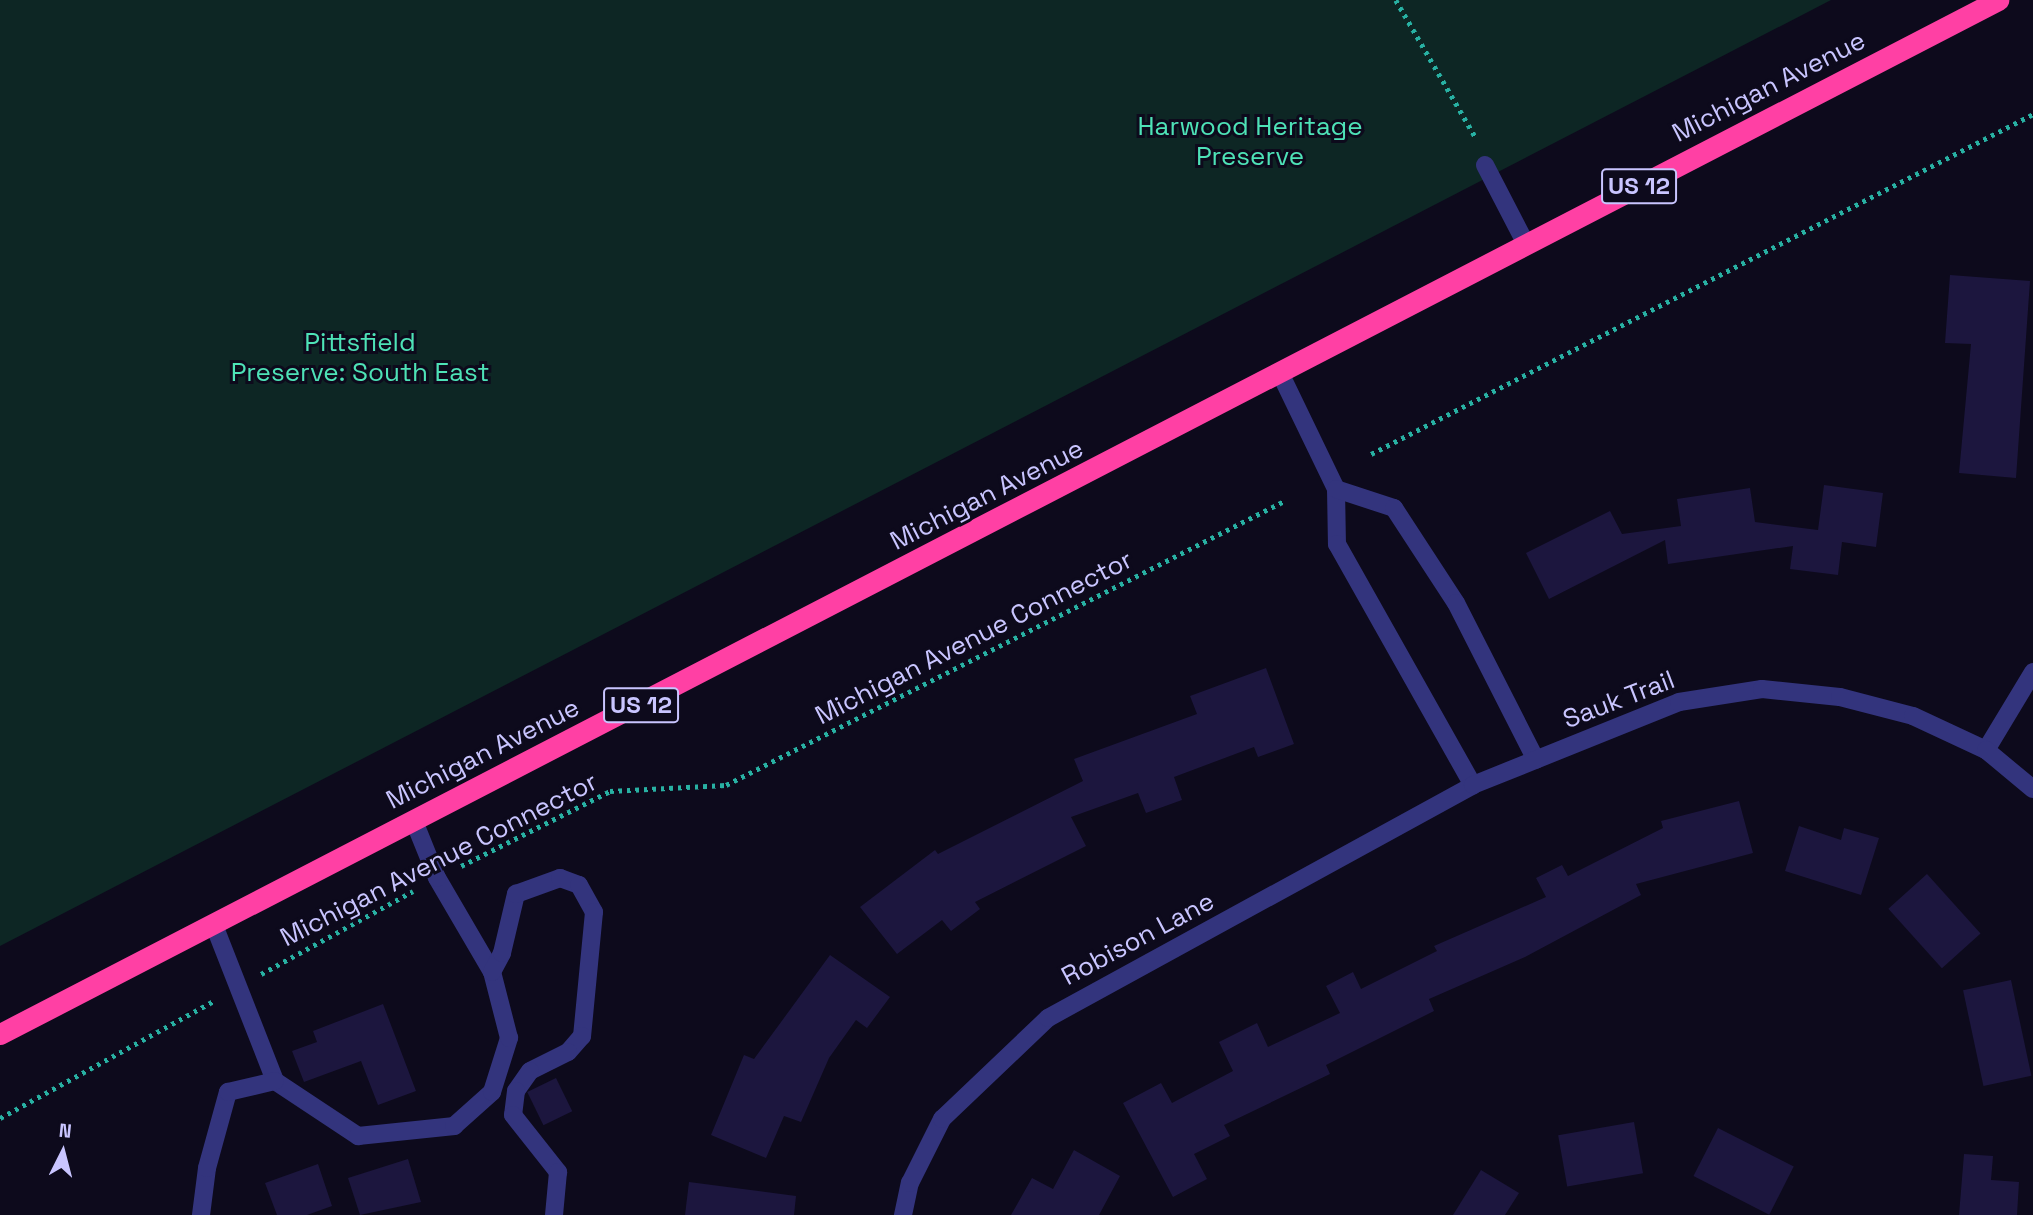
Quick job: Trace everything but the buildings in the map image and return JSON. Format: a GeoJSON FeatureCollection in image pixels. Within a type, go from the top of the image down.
{"type":"FeatureCollection","features":[{"type":"Feature","properties":{"kind":"highway","name":"Michigan Avenue"},"geometry":{"type":"LineString","coordinates":[[0,1034],[1281,375],[1526,244],[1998,0]]}},
{"type":"Feature","properties":{"kind":"street"},"geometry":{"type":"LineString","coordinates":[[1485,165],[1526,244]]}},
{"type":"Feature","properties":{"kind":"street"},"geometry":{"type":"LineString","coordinates":[[1281,375],[1336,489],[1338,544],[1473,785]]}},
{"type":"Feature","properties":{"kind":"street"},"geometry":{"type":"LineString","coordinates":[[1336,489],[1394,508],[1456,603],[1536,760]]}},
{"type":"Feature","properties":{"kind":"street"},"geometry":{"type":"LineString","coordinates":[[1986,750],[2033,672]]}},
{"type":"Feature","properties":{"kind":"street","name":"Sauk Trail"},"geometry":{"type":"LineString","coordinates":[[1473,785],[1679,702],[1762,689],[1840,697],[1913,716],[1986,750],[2033,789]]}},
{"type":"Feature","properties":{"kind":"street","name":"Robison Lane"},"geometry":{"type":"LineString","coordinates":[[903,1215],[910,1183],[942,1119],[1048,1018],[1473,785]]}},
{"type":"Feature","properties":{"kind":"street"},"geometry":{"type":"LineString","coordinates":[[214,925],[236,989],[275,1081],[358,1136],[454,1126],[492,1092],[509,1038],[492,972],[437,878],[414,821]]}},
{"type":"Feature","properties":{"kind":"street"},"geometry":{"type":"LineString","coordinates":[[492,972],[502,953],[516,894],[560,878],[579,885],[594,912],[582,1036],[568,1052],[530,1071],[516,1091],[513,1115],[558,1172],[554,1215]]}},
{"type":"Feature","properties":{"kind":"street"},"geometry":{"type":"LineString","coordinates":[[201,1215],[207,1168],[228,1092],[275,1081]]}},
{"type":"Feature","properties":{"kind":"path"},"geometry":{"type":"LineString","coordinates":[[1396,0],[1472,125],[1485,165]]}},
{"type":"Feature","properties":{"kind":"path"},"geometry":{"type":"LineString","coordinates":[[1371,454],[2033,114]]}},
{"type":"Feature","properties":{"kind":"path","name":"Michigan Avenue Connector"},"geometry":{"type":"LineString","coordinates":[[0,1118],[437,878],[610,791],[726,785],[1286,500]]}},
{"type":"Feature","properties":{"kind":"green space","name":"Pittsfield Preserve: South East"},"geometry":{"type":"Polygon","coordinates":[[[0,0],[1831,0],[0,946],[0,0]]]}},
{"type":"Feature","properties":{"kind":"park label","name":"Harwood Heritage Preserve"},"geometry":{"type":"Point","coordinates":[1250,142]}}]}
